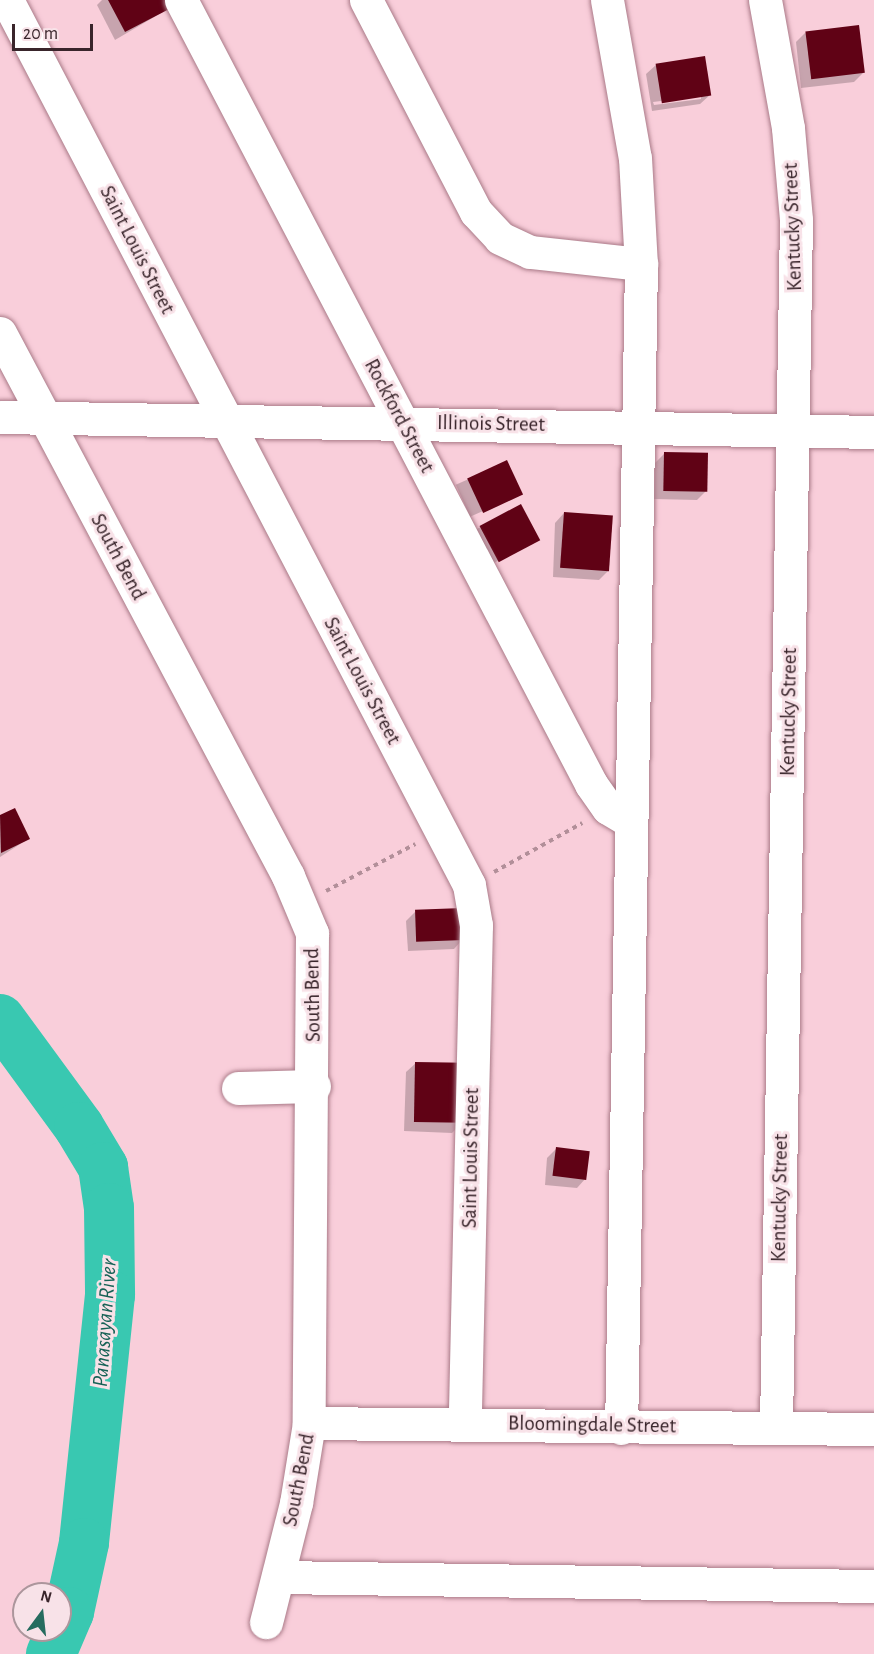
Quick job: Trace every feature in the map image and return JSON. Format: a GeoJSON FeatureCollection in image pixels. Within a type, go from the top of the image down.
{"type":"FeatureCollection","features":[{"type":"Feature","properties":{"kind":"street","name":"Saint Louis Street"},"geometry":{"type":"LineString","coordinates":[[7,0],[470,885],[476,925],[465,1422]]}},
{"type":"Feature","properties":{"kind":"street","name":"Rockford Street"},"geometry":{"type":"LineString","coordinates":[[181,0],[402,422],[619,814]]}},
{"type":"Feature","properties":{"kind":"street"},"geometry":{"type":"LineString","coordinates":[[366,0],[476,212],[500,238],[530,252],[641,264]]}},
{"type":"Feature","properties":{"kind":"street"},"geometry":{"type":"LineString","coordinates":[[607,0],[635,158],[641,264],[638,427],[619,814],[621,1428]]}},
{"type":"Feature","properties":{"kind":"street","name":"Kentucky Street"},"geometry":{"type":"LineString","coordinates":[[765,0],[788,128],[796,220],[776,1427]]}},
{"type":"Feature","properties":{"kind":"street","name":"South Bend"},"geometry":{"type":"LineString","coordinates":[[0,333],[301,903],[315,960],[309,1424],[278,1578],[266,1622]]}},
{"type":"Feature","properties":{"kind":"street","name":"Illinois Street"},"geometry":{"type":"LineString","coordinates":[[0,417],[402,422],[874,432]]}},
{"type":"Feature","properties":{"kind":"street"},"geometry":{"type":"LineString","coordinates":[[238,1088],[314,1086]]}},
{"type":"Feature","properties":{"kind":"street","name":"Bloomingdale Street"},"geometry":{"type":"LineString","coordinates":[[309,1424],[465,1422],[621,1428],[874,1429]]}},
{"type":"Feature","properties":{"kind":"street"},"geometry":{"type":"LineString","coordinates":[[278,1578],[874,1586]]}},
{"type":"Feature","properties":{"kind":"path"},"geometry":{"type":"LineString","coordinates":[[470,885],[619,814]]}},
{"type":"Feature","properties":{"kind":"path"},"geometry":{"type":"LineString","coordinates":[[301,903],[441,831]]}},
{"type":"Feature","properties":{"kind":"building"},"geometry":{"type":"Polygon","coordinates":[[[108,0],[172,0],[175,6],[125,32],[108,0]]]}},
{"type":"Feature","properties":{"kind":"building"},"geometry":{"type":"Polygon","coordinates":[[[859,25],[865,73],[811,79],[805,32],[859,25]]]}},
{"type":"Feature","properties":{"kind":"building"},"geometry":{"type":"Polygon","coordinates":[[[705,56],[711,96],[662,103],[656,64],[705,56]]]}},
{"type":"Feature","properties":{"kind":"building"},"geometry":{"type":"Polygon","coordinates":[[[664,452],[708,453],[707,492],[663,491],[664,452]]]}},
{"type":"Feature","properties":{"kind":"building"},"geometry":{"type":"Polygon","coordinates":[[[507,460],[523,494],[483,513],[467,479],[507,460]]]}},
{"type":"Feature","properties":{"kind":"building"},"geometry":{"type":"Polygon","coordinates":[[[521,504],[540,540],[499,562],[480,526],[521,504]]]}},
{"type":"Feature","properties":{"kind":"building"},"geometry":{"type":"Polygon","coordinates":[[[564,512],[613,515],[609,571],[560,568],[564,512]]]}},
{"type":"Feature","properties":{"kind":"building"},"geometry":{"type":"Polygon","coordinates":[[[15,808],[30,839],[1,853],[0,815],[15,808]]]}},
{"type":"Feature","properties":{"kind":"building"},"geometry":{"type":"Polygon","coordinates":[[[463,908],[464,940],[416,942],[415,910],[463,908]]]}},
{"type":"Feature","properties":{"kind":"building"},"geometry":{"type":"Polygon","coordinates":[[[415,1062],[465,1063],[464,1123],[414,1122],[415,1062]]]}},
{"type":"Feature","properties":{"kind":"building"},"geometry":{"type":"Polygon","coordinates":[[[556,1147],[590,1151],[586,1180],[552,1176],[556,1147]]]}},
{"type":"Feature","properties":{"kind":"waterway","name":"Panasayan River"},"geometry":{"type":"LineString","coordinates":[[0,1019],[79,1127],[103,1167],[109,1208],[110,1295],[84,1543],[69,1612],[51,1654]]}}]}
